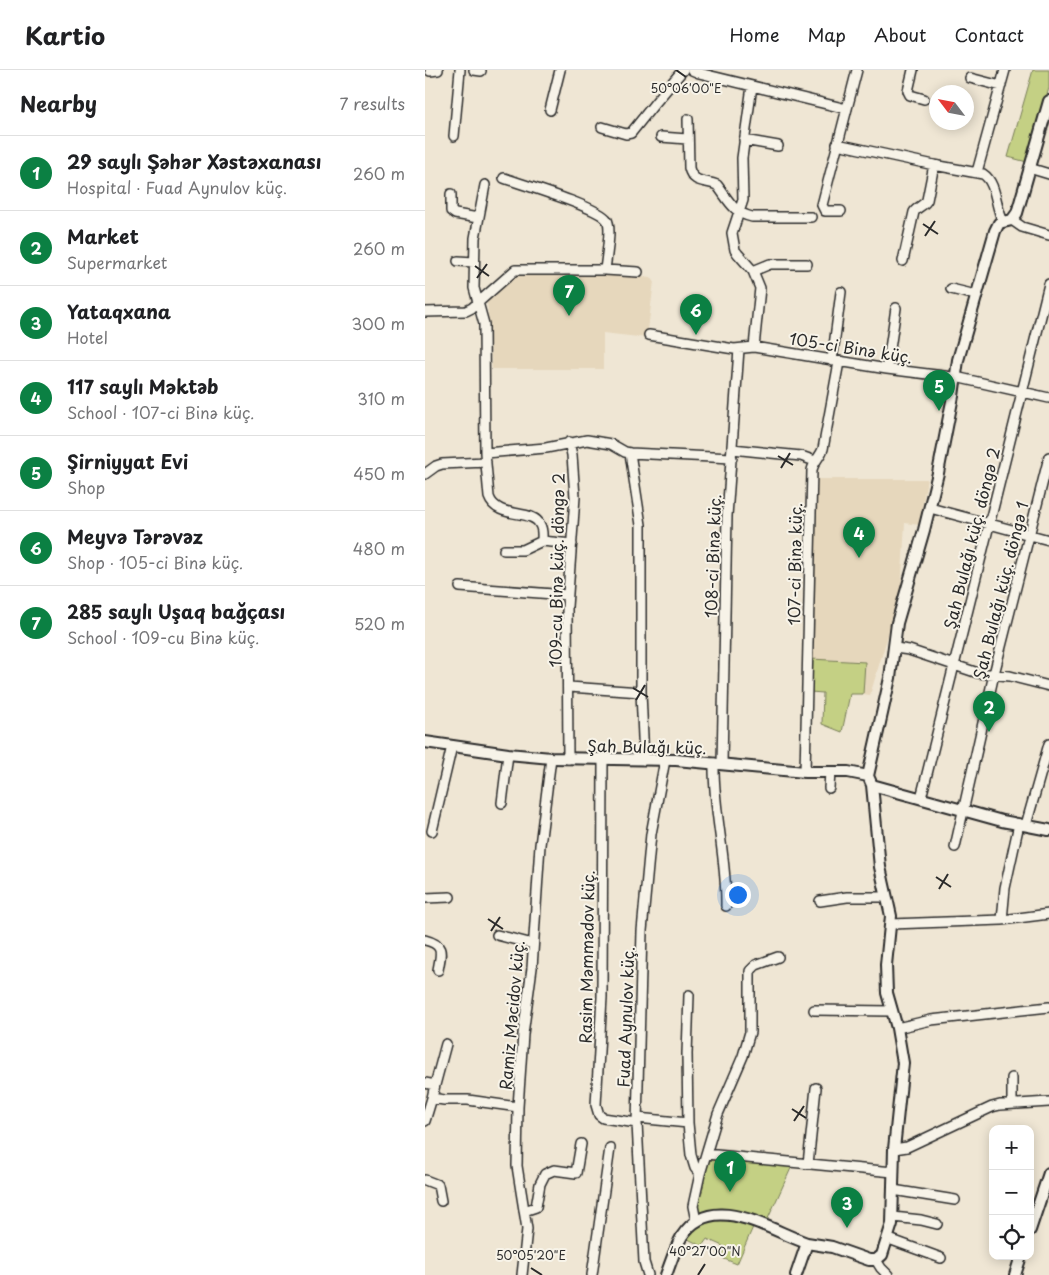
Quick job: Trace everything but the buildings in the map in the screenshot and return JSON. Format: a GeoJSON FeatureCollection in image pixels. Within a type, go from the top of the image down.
{"type":"FeatureCollection","features":[{"type":"Feature","properties":{"kind":"street"},"geometry":{"type":"LineString","coordinates":[[454,136],[461,70]]}},
{"type":"Feature","properties":{"kind":"street"},"geometry":{"type":"LineString","coordinates":[[550,110],[560,70]]}},
{"type":"Feature","properties":{"kind":"street"},"geometry":{"type":"LineString","coordinates":[[602,127],[626,134],[631,133],[683,70]]}},
{"type":"Feature","properties":{"kind":"street"},"geometry":{"type":"LineString","coordinates":[[692,70],[847,109]]}},
{"type":"Feature","properties":{"kind":"street"},"geometry":{"type":"LineString","coordinates":[[841,211],[825,211],[823,208],[837,144],[857,70]]}},
{"type":"Feature","properties":{"kind":"street"},"geometry":{"type":"LineString","coordinates":[[913,70],[910,95],[924,99]]}},
{"type":"Feature","properties":{"kind":"street"},"geometry":{"type":"LineString","coordinates":[[977,172],[1005,70]]}},
{"type":"Feature","properties":{"kind":"street"},"geometry":{"type":"LineString","coordinates":[[970,78],[1001,86]]}},
{"type":"Feature","properties":{"kind":"street"},"geometry":{"type":"LineString","coordinates":[[752,86],[744,140],[743,193],[732,233],[737,254],[753,271],[760,288],[754,347]]}},
{"type":"Feature","properties":{"kind":"street"},"geometry":{"type":"LineString","coordinates":[[666,1275],[682,1237],[696,1221],[714,1214],[737,1216],[807,1243],[832,1247],[869,1260],[875,1260],[882,1255],[889,1239],[893,1217],[894,1149],[903,1063],[897,1028],[887,993],[886,973],[891,924],[880,867],[870,780],[890,678],[902,603],[930,508],[953,396],[958,360],[997,226],[1017,213],[1049,101]]}},
{"type":"Feature","properties":{"kind":"street"},"geometry":{"type":"LineString","coordinates":[[688,119],[687,139],[691,174],[698,181],[717,185],[738,213],[752,217],[811,217]]}},
{"type":"Feature","properties":{"kind":"street"},"geometry":{"type":"LineString","coordinates":[[661,137],[687,139]]}},
{"type":"Feature","properties":{"kind":"street"},"geometry":{"type":"LineString","coordinates":[[744,140],[778,146]]}},
{"type":"Feature","properties":{"kind":"street"},"geometry":{"type":"LineString","coordinates":[[837,144],[933,165],[977,172],[987,176],[991,183],[997,210],[1007,220],[1022,227],[1049,235]]}},
{"type":"Feature","properties":{"kind":"street"},"geometry":{"type":"LineString","coordinates":[[903,262],[914,212],[926,203],[933,165]]}},
{"type":"Feature","properties":{"kind":"street"},"geometry":{"type":"LineString","coordinates":[[1029,168],[1049,174]]}},
{"type":"Feature","properties":{"kind":"street"},"geometry":{"type":"LineString","coordinates":[[504,178],[581,205],[604,216],[609,225],[605,270]]}},
{"type":"Feature","properties":{"kind":"street"},"geometry":{"type":"LineString","coordinates":[[485,185],[478,218],[474,288],[484,324],[486,457],[491,501],[495,506],[508,512],[534,518],[540,524],[542,541]]}},
{"type":"Feature","properties":{"kind":"street"},"geometry":{"type":"LineString","coordinates":[[451,194],[451,211],[455,214],[478,218]]}},
{"type":"Feature","properties":{"kind":"street"},"geometry":{"type":"LineString","coordinates":[[458,261],[474,262]]}},
{"type":"Feature","properties":{"kind":"street"},"geometry":{"type":"LineString","coordinates":[[753,271],[770,264],[807,264]]}},
{"type":"Feature","properties":{"kind":"street"},"geometry":{"type":"LineString","coordinates":[[425,312],[466,311],[478,304],[515,270],[638,272]]}},
{"type":"Feature","properties":{"kind":"street","name":"Şah Bulağı küç. döngə 2"},"geometry":{"type":"LineString","coordinates":[[921,798],[1049,284]]}},
{"type":"Feature","properties":{"kind":"street"},"geometry":{"type":"LineString","coordinates":[[951,289],[976,295]]}},
{"type":"Feature","properties":{"kind":"street","name":"107-ci Binə küç."},"geometry":{"type":"LineString","coordinates":[[805,772],[812,480],[815,461],[821,455],[823,449],[836,361],[841,292]]}},
{"type":"Feature","properties":{"kind":"street"},"geometry":{"type":"LineString","coordinates":[[887,369],[896,308]]}},
{"type":"Feature","properties":{"kind":"street","name":"105-ci Binə küç."},"geometry":{"type":"LineString","coordinates":[[649,335],[739,349],[754,347],[887,369],[955,377],[1049,398]]}},
{"type":"Feature","properties":{"kind":"street","name":"108-ci Binə küç."},"geometry":{"type":"LineString","coordinates":[[726,906],[726,879],[714,793],[718,763],[727,516],[739,349]]}},
{"type":"Feature","properties":{"kind":"street"},"geometry":{"type":"LineString","coordinates":[[425,474],[442,464],[546,448],[569,442],[597,440],[630,453],[732,453],[801,456],[815,461]]}},
{"type":"Feature","properties":{"kind":"street","name":"109-cu Binə küç. döngə 2"},"geometry":{"type":"LineString","coordinates":[[568,759],[567,595],[575,481],[569,442]]}},
{"type":"Feature","properties":{"kind":"street"},"geometry":{"type":"LineString","coordinates":[[630,453],[639,509],[642,548],[641,692],[644,760]]}},
{"type":"Feature","properties":{"kind":"street","name":"Şah Bulağı küç. döngə 1"},"geometry":{"type":"LineString","coordinates":[[955,847],[994,674],[1049,457]]}},
{"type":"Feature","properties":{"kind":"street"},"geometry":{"type":"LineString","coordinates":[[930,508],[1049,540]]}},
{"type":"Feature","properties":{"kind":"street"},"geometry":{"type":"LineString","coordinates":[[504,550],[523,550],[542,541],[571,544]]}},
{"type":"Feature","properties":{"kind":"street"},"geometry":{"type":"LineString","coordinates":[[460,587],[567,595]]}},
{"type":"Feature","properties":{"kind":"street"},"geometry":{"type":"LineString","coordinates":[[895,648],[909,650],[978,673],[1010,676],[1049,686]]}},
{"type":"Feature","properties":{"kind":"street"},"geometry":{"type":"LineString","coordinates":[[569,687],[641,692]]}},
{"type":"Feature","properties":{"kind":"street","name":"Şah Bulağı küç."},"geometry":{"type":"LineString","coordinates":[[425,742],[551,758],[665,760],[718,763],[805,772],[855,773],[921,798],[1049,830]]}},
{"type":"Feature","properties":{"kind":"street"},"geometry":{"type":"LineString","coordinates":[[1002,920],[1005,888],[1049,744]]}},
{"type":"Feature","properties":{"kind":"street"},"geometry":{"type":"LineString","coordinates":[[432,832],[451,746]]}},
{"type":"Feature","properties":{"kind":"street"},"geometry":{"type":"LineString","coordinates":[[502,803],[508,754]]}},
{"type":"Feature","properties":{"kind":"street","name":"Ramiz Məcidov küç."},"geometry":{"type":"LineString","coordinates":[[522,1275],[527,1229],[517,1166],[518,1107],[523,1034],[531,977],[538,870],[551,758]]}},
{"type":"Feature","properties":{"kind":"street","name":"Rasim Məmmədov küç."},"geometry":{"type":"LineString","coordinates":[[603,760],[602,997],[597,1105],[599,1115],[603,1118],[637,1120]]}},
{"type":"Feature","properties":{"kind":"street","name":"Fuad Aynulov küç."},"geometry":{"type":"LineString","coordinates":[[648,1275],[644,1262],[637,1120],[644,899],[651,834],[665,760]]}},
{"type":"Feature","properties":{"kind":"street"},"geometry":{"type":"LineString","coordinates":[[829,788],[830,772]]}},
{"type":"Feature","properties":{"kind":"street"},"geometry":{"type":"LineString","coordinates":[[820,901],[861,896],[885,896]]}},
{"type":"Feature","properties":{"kind":"street"},"geometry":{"type":"LineString","coordinates":[[425,898],[450,897]]}},
{"type":"Feature","properties":{"kind":"street"},"geometry":{"type":"LineString","coordinates":[[891,924],[1002,920],[1049,914]]}},
{"type":"Feature","properties":{"kind":"street"},"geometry":{"type":"LineString","coordinates":[[497,935],[533,944]]}},
{"type":"Feature","properties":{"kind":"street"},"geometry":{"type":"LineString","coordinates":[[425,940],[437,944],[440,948],[438,970]]}},
{"type":"Feature","properties":{"kind":"street"},"geometry":{"type":"LineString","coordinates":[[696,1221],[693,1206],[700,1174],[718,1114],[743,1056],[750,1032],[750,971],[757,965],[778,958]]}},
{"type":"Feature","properties":{"kind":"street"},"geometry":{"type":"LineString","coordinates":[[689,995],[687,1054],[688,1122],[691,1155],[695,1168],[700,1174]]}},
{"type":"Feature","properties":{"kind":"street"},"geometry":{"type":"LineString","coordinates":[[897,1028],[931,1020],[1049,1007]]}},
{"type":"Feature","properties":{"kind":"street"},"geometry":{"type":"LineString","coordinates":[[814,1010],[891,1011]]}},
{"type":"Feature","properties":{"kind":"street"},"geometry":{"type":"LineString","coordinates":[[425,1121],[446,1044]]}},
{"type":"Feature","properties":{"kind":"street"},"geometry":{"type":"LineString","coordinates":[[1012,1078],[1012,1104]]}},
{"type":"Feature","properties":{"kind":"street"},"geometry":{"type":"LineString","coordinates":[[425,1082],[435,1085]]}},
{"type":"Feature","properties":{"kind":"street"},"geometry":{"type":"LineString","coordinates":[[808,1164],[816,1088]]}},
{"type":"Feature","properties":{"kind":"street"},"geometry":{"type":"LineString","coordinates":[[432,1098],[468,1100],[518,1107]]}},
{"type":"Feature","properties":{"kind":"street"},"geometry":{"type":"LineString","coordinates":[[894,1149],[907,1146],[992,1106],[1049,1102]]}},
{"type":"Feature","properties":{"kind":"street"},"geometry":{"type":"LineString","coordinates":[[637,1120],[688,1122]]}},
{"type":"Feature","properties":{"kind":"street"},"geometry":{"type":"LineString","coordinates":[[524,1211],[536,1207],[540,1184],[545,1174],[554,1170],[576,1173],[581,1144]]}},
{"type":"Feature","properties":{"kind":"street"},"geometry":{"type":"LineString","coordinates":[[592,1275],[610,1148]]}},
{"type":"Feature","properties":{"kind":"street"},"geometry":{"type":"LineString","coordinates":[[706,1154],[893,1172]]}},
{"type":"Feature","properties":{"kind":"street"},"geometry":{"type":"LineString","coordinates":[[1034,1218],[1049,1173]]}},
{"type":"Feature","properties":{"kind":"street"},"geometry":{"type":"LineString","coordinates":[[425,1180],[438,1185],[441,1201]]}},
{"type":"Feature","properties":{"kind":"street"},"geometry":{"type":"LineString","coordinates":[[893,1190],[955,1200]]}},
{"type":"Feature","properties":{"kind":"street"},"geometry":{"type":"LineString","coordinates":[[893,1217],[937,1224]]}},
{"type":"Feature","properties":{"kind":"street"},"geometry":{"type":"LineString","coordinates":[[889,1239],[941,1258]]}},
{"type":"Feature","properties":{"kind":"street"},"geometry":{"type":"LineString","coordinates":[[796,1275],[807,1243]]}},
{"type":"Feature","properties":{"kind":"street"},"geometry":{"type":"LineString","coordinates":[[875,1260],[888,1275]]}},
{"type":"Feature","properties":{"kind":"street"},"geometry":{"type":"LineString","coordinates":[[1015,1275],[1020,1260]]}},
{"type":"Feature","properties":{"kind":"shaded area"},"geometry":{"type":"Polygon","coordinates":[[[604,273],[651,277],[654,281],[647,338],[603,333],[603,369],[492,369],[487,299],[516,274],[604,273]]]}},
{"type":"Feature","properties":{"kind":"shaded area"},"geometry":{"type":"Polygon","coordinates":[[[816,479],[927,479],[919,525],[905,523],[901,592],[870,695],[863,694],[811,659],[816,479]]]}},
{"type":"Feature","properties":{"kind":"green space"},"geometry":{"type":"Polygon","coordinates":[[[1033,70],[1049,70],[1049,88],[1027,162],[1008,157],[1033,70]]]}},
{"type":"Feature","properties":{"kind":"green space"},"geometry":{"type":"Polygon","coordinates":[[[811,659],[865,662],[863,694],[850,694],[842,732],[822,724],[823,693],[810,692],[811,659]]]}},
{"type":"Feature","properties":{"kind":"green space"},"geometry":{"type":"Polygon","coordinates":[[[709,1158],[792,1166],[766,1223],[725,1211],[708,1212],[698,1215],[699,1193],[709,1158]]]}},
{"type":"Feature","properties":{"kind":"green space"},"geometry":{"type":"Polygon","coordinates":[[[724,1218],[753,1227],[737,1264],[722,1258],[725,1247],[707,1239],[702,1246],[686,1238],[694,1228],[702,1223],[724,1218]]]}},
{"type":"Feature","properties":{"kind":"place","name":"285 saylı Uşaq bağçası"},"geometry":{"type":"Point","coordinates":[569,316]}},
{"type":"Feature","properties":{"kind":"place","name":"Meyvə Tərəvəz"},"geometry":{"type":"Point","coordinates":[696,335]}},
{"type":"Feature","properties":{"kind":"place","name":"Şirniyyat Evi"},"geometry":{"type":"Point","coordinates":[939,411]}},
{"type":"Feature","properties":{"kind":"place","name":"117 saylı Məktəb"},"geometry":{"type":"Point","coordinates":[859,558]}},
{"type":"Feature","properties":{"kind":"place","name":"Market"},"geometry":{"type":"Point","coordinates":[989,732]}},
{"type":"Feature","properties":{"kind":"place","name":"29 saylı Şəhər Xəstəxanası"},"geometry":{"type":"Point","coordinates":[730,1192]}},
{"type":"Feature","properties":{"kind":"place","name":"Yataqxana"},"geometry":{"type":"Point","coordinates":[847,1228]}}]}
